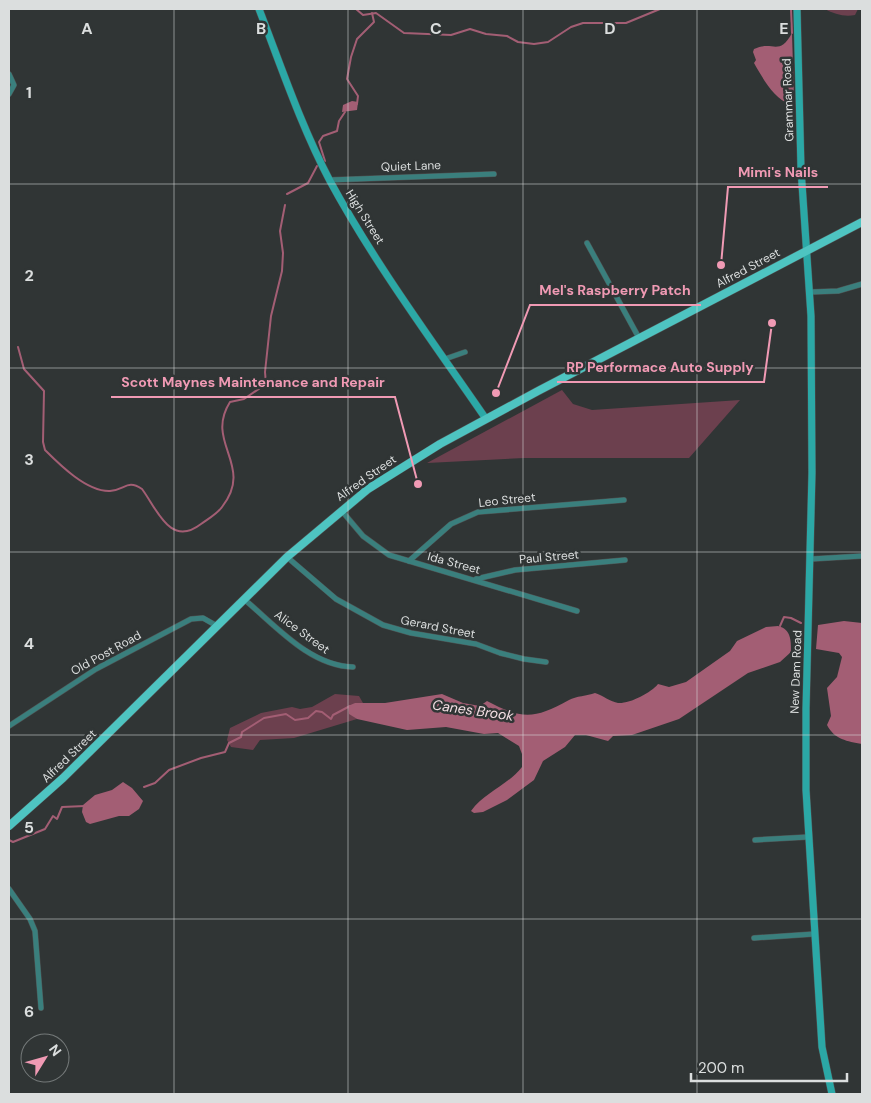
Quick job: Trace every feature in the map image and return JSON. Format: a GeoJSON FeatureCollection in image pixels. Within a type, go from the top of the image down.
{"type":"FeatureCollection","features":[{"type":"Feature","properties":{"kind":"main road","name":"Alfred Street"},"geometry":{"type":"LineString","coordinates":[[9,826],[63,778],[287,557],[341,509],[403,466],[486,419],[862,222]]}},
{"type":"Feature","properties":{"kind":"street","name":"High Street"},"geometry":{"type":"LineString","coordinates":[[258,9],[308,134],[329,180],[370,247],[486,419]]}},
{"type":"Feature","properties":{"kind":"street","name":"Grammar Road"},"geometry":{"type":"LineString","coordinates":[[797,9],[801,165],[808,250]]}},
{"type":"Feature","properties":{"kind":"street"},"geometry":{"type":"LineString","coordinates":[[9,74],[14,85],[9,94]]}},
{"type":"Feature","properties":{"kind":"street","name":"Quiet Lane"},"geometry":{"type":"LineString","coordinates":[[329,180],[494,174]]}},
{"type":"Feature","properties":{"kind":"street"},"geometry":{"type":"LineString","coordinates":[[587,243],[639,338]]}},
{"type":"Feature","properties":{"kind":"street","name":"New Dam Road"},"geometry":{"type":"LineString","coordinates":[[808,250],[812,469],[806,709],[808,837],[822,1047],[832,1094]]}},
{"type":"Feature","properties":{"kind":"street"},"geometry":{"type":"LineString","coordinates":[[810,292],[838,291],[862,284]]}},
{"type":"Feature","properties":{"kind":"street"},"geometry":{"type":"LineString","coordinates":[[445,359],[465,352]]}},
{"type":"Feature","properties":{"kind":"street","name":"Leo Street"},"geometry":{"type":"LineString","coordinates":[[409,561],[443,530],[464,517],[478,512],[624,500]]}},
{"type":"Feature","properties":{"kind":"street","name":"Ida Street"},"geometry":{"type":"LineString","coordinates":[[341,509],[372,545],[389,555],[475,579],[576,611]]}},
{"type":"Feature","properties":{"kind":"street"},"geometry":{"type":"LineString","coordinates":[[811,560],[862,556]]}},
{"type":"Feature","properties":{"kind":"street","name":"Gerard Street"},"geometry":{"type":"LineString","coordinates":[[287,557],[336,599],[383,625],[411,633],[476,644],[500,653],[546,662]]}},
{"type":"Feature","properties":{"kind":"street","name":"Paul Street"},"geometry":{"type":"LineString","coordinates":[[475,579],[515,570],[625,560]]}},
{"type":"Feature","properties":{"kind":"street","name":"Alice Street"},"geometry":{"type":"LineString","coordinates":[[245,600],[320,659],[337,666],[353,667]]}},
{"type":"Feature","properties":{"kind":"street","name":"Old Post Road"},"geometry":{"type":"LineString","coordinates":[[9,726],[96,669],[191,619],[203,618],[217,626]]}},
{"type":"Feature","properties":{"kind":"street"},"geometry":{"type":"LineString","coordinates":[[756,840],[808,837]]}},
{"type":"Feature","properties":{"kind":"street"},"geometry":{"type":"LineString","coordinates":[[9,889],[30,919],[35,931],[41,1008]]}},
{"type":"Feature","properties":{"kind":"street"},"geometry":{"type":"LineString","coordinates":[[754,938],[814,934]]}},
{"type":"Feature","properties":{"kind":"shaded area"},"geometry":{"type":"Polygon","coordinates":[[[825,9],[858,9],[855,15],[847,16],[825,9]]]}},
{"type":"Feature","properties":{"kind":"shaded area"},"geometry":{"type":"Polygon","coordinates":[[[562,390],[573,404],[592,410],[740,400],[689,458],[524,458],[427,463],[562,390]]]}},
{"type":"Feature","properties":{"kind":"shaded area"},"geometry":{"type":"Polygon","coordinates":[[[335,694],[359,696],[363,703],[355,703],[350,714],[357,719],[294,738],[260,740],[253,750],[231,747],[227,740],[230,728],[261,713],[292,707],[300,709],[312,707],[335,694]]]}},
{"type":"Feature","properties":{"kind":"water"},"geometry":{"type":"Polygon","coordinates":[[[792,33],[794,99],[790,104],[774,93],[769,87],[754,63],[756,60],[753,52],[754,49],[761,47],[779,46],[792,33]]]}},
{"type":"Feature","properties":{"kind":"water"},"geometry":{"type":"Polygon","coordinates":[[[352,101],[358,102],[357,110],[342,112],[343,105],[352,101]]]}},
{"type":"Feature","properties":{"kind":"water"},"geometry":{"type":"Polygon","coordinates":[[[844,621],[862,623],[862,744],[846,741],[838,737],[827,725],[831,716],[827,688],[837,677],[842,657],[839,653],[816,649],[818,625],[844,621]]]}},
{"type":"Feature","properties":{"kind":"water"},"geometry":{"type":"Polygon","coordinates":[[[778,626],[788,632],[791,643],[791,652],[780,662],[748,673],[679,719],[632,735],[613,736],[608,741],[586,735],[575,735],[565,747],[543,761],[534,780],[507,800],[483,812],[474,813],[471,811],[522,767],[522,754],[519,746],[498,733],[484,734],[446,727],[407,730],[357,719],[349,714],[348,706],[355,703],[385,703],[442,694],[463,703],[480,706],[487,701],[510,712],[528,715],[537,714],[572,699],[595,693],[618,703],[628,702],[650,691],[658,684],[669,687],[686,682],[730,651],[737,641],[766,627],[778,626]]]}},
{"type":"Feature","properties":{"kind":"water"},"geometry":{"type":"Polygon","coordinates":[[[123,782],[132,788],[143,801],[139,809],[129,816],[119,816],[90,824],[86,822],[82,812],[83,805],[95,795],[112,790],[123,782]]]}},
{"type":"Feature","properties":{"kind":"waterway"},"geometry":{"type":"LineString","coordinates":[[356,9],[363,15],[376,13],[404,33],[451,35],[470,29],[486,34],[507,36],[518,42],[534,44],[548,42],[571,27],[583,23],[626,23],[660,9]]}},
{"type":"Feature","properties":{"kind":"waterway"},"geometry":{"type":"LineString","coordinates":[[791,9],[792,33]]}},
{"type":"Feature","properties":{"kind":"waterway"},"geometry":{"type":"LineString","coordinates":[[357,104],[358,96],[347,79],[357,39],[374,22],[372,13]]}},
{"type":"Feature","properties":{"kind":"waterway"},"geometry":{"type":"LineString","coordinates":[[325,161],[319,142],[323,136],[337,131],[339,121],[345,112]]}},
{"type":"Feature","properties":{"kind":"waterway"},"geometry":{"type":"LineString","coordinates":[[287,194],[308,183],[317,166]]}},
{"type":"Feature","properties":{"kind":"waterway"},"geometry":{"type":"LineString","coordinates":[[18,347],[24,369],[44,391],[43,442],[45,450],[74,477],[92,487],[110,491],[129,485],[137,486],[142,489],[159,515],[173,529],[181,531],[190,530],[218,512],[231,492],[234,479],[222,430],[224,417],[230,402],[244,399],[266,384],[265,372],[271,316],[282,271],[283,253],[280,231],[285,205]]}},
{"type":"Feature","properties":{"kind":"waterway","name":"Canes Brook"},"geometry":{"type":"LineString","coordinates":[[780,626],[784,617],[801,623]]}},
{"type":"Feature","properties":{"kind":"waterway","name":"Canes Brook"},"geometry":{"type":"LineString","coordinates":[[144,787],[155,783],[169,770],[201,758],[225,752],[229,743],[241,737],[242,732],[264,718],[286,714],[295,720],[308,718],[316,711],[322,712],[331,719],[333,715],[350,706]]}},
{"type":"Feature","properties":{"kind":"waterway","name":"Canes Brook"},"geometry":{"type":"LineString","coordinates":[[9,840],[13,842],[45,829],[53,816],[57,819],[62,807],[85,806]]}},
{"type":"Feature","properties":{"kind":"place","name":"Mimi's Nails"},"geometry":{"type":"Point","coordinates":[721,265]}},
{"type":"Feature","properties":{"kind":"place","name":"RP Performace Auto Supply"},"geometry":{"type":"Point","coordinates":[772,323]}},
{"type":"Feature","properties":{"kind":"place","name":"Mel's Raspberry Patch"},"geometry":{"type":"Point","coordinates":[496,393]}},
{"type":"Feature","properties":{"kind":"place","name":"Scott Maynes Maintenance and Repair"},"geometry":{"type":"Point","coordinates":[418,484]}}]}
